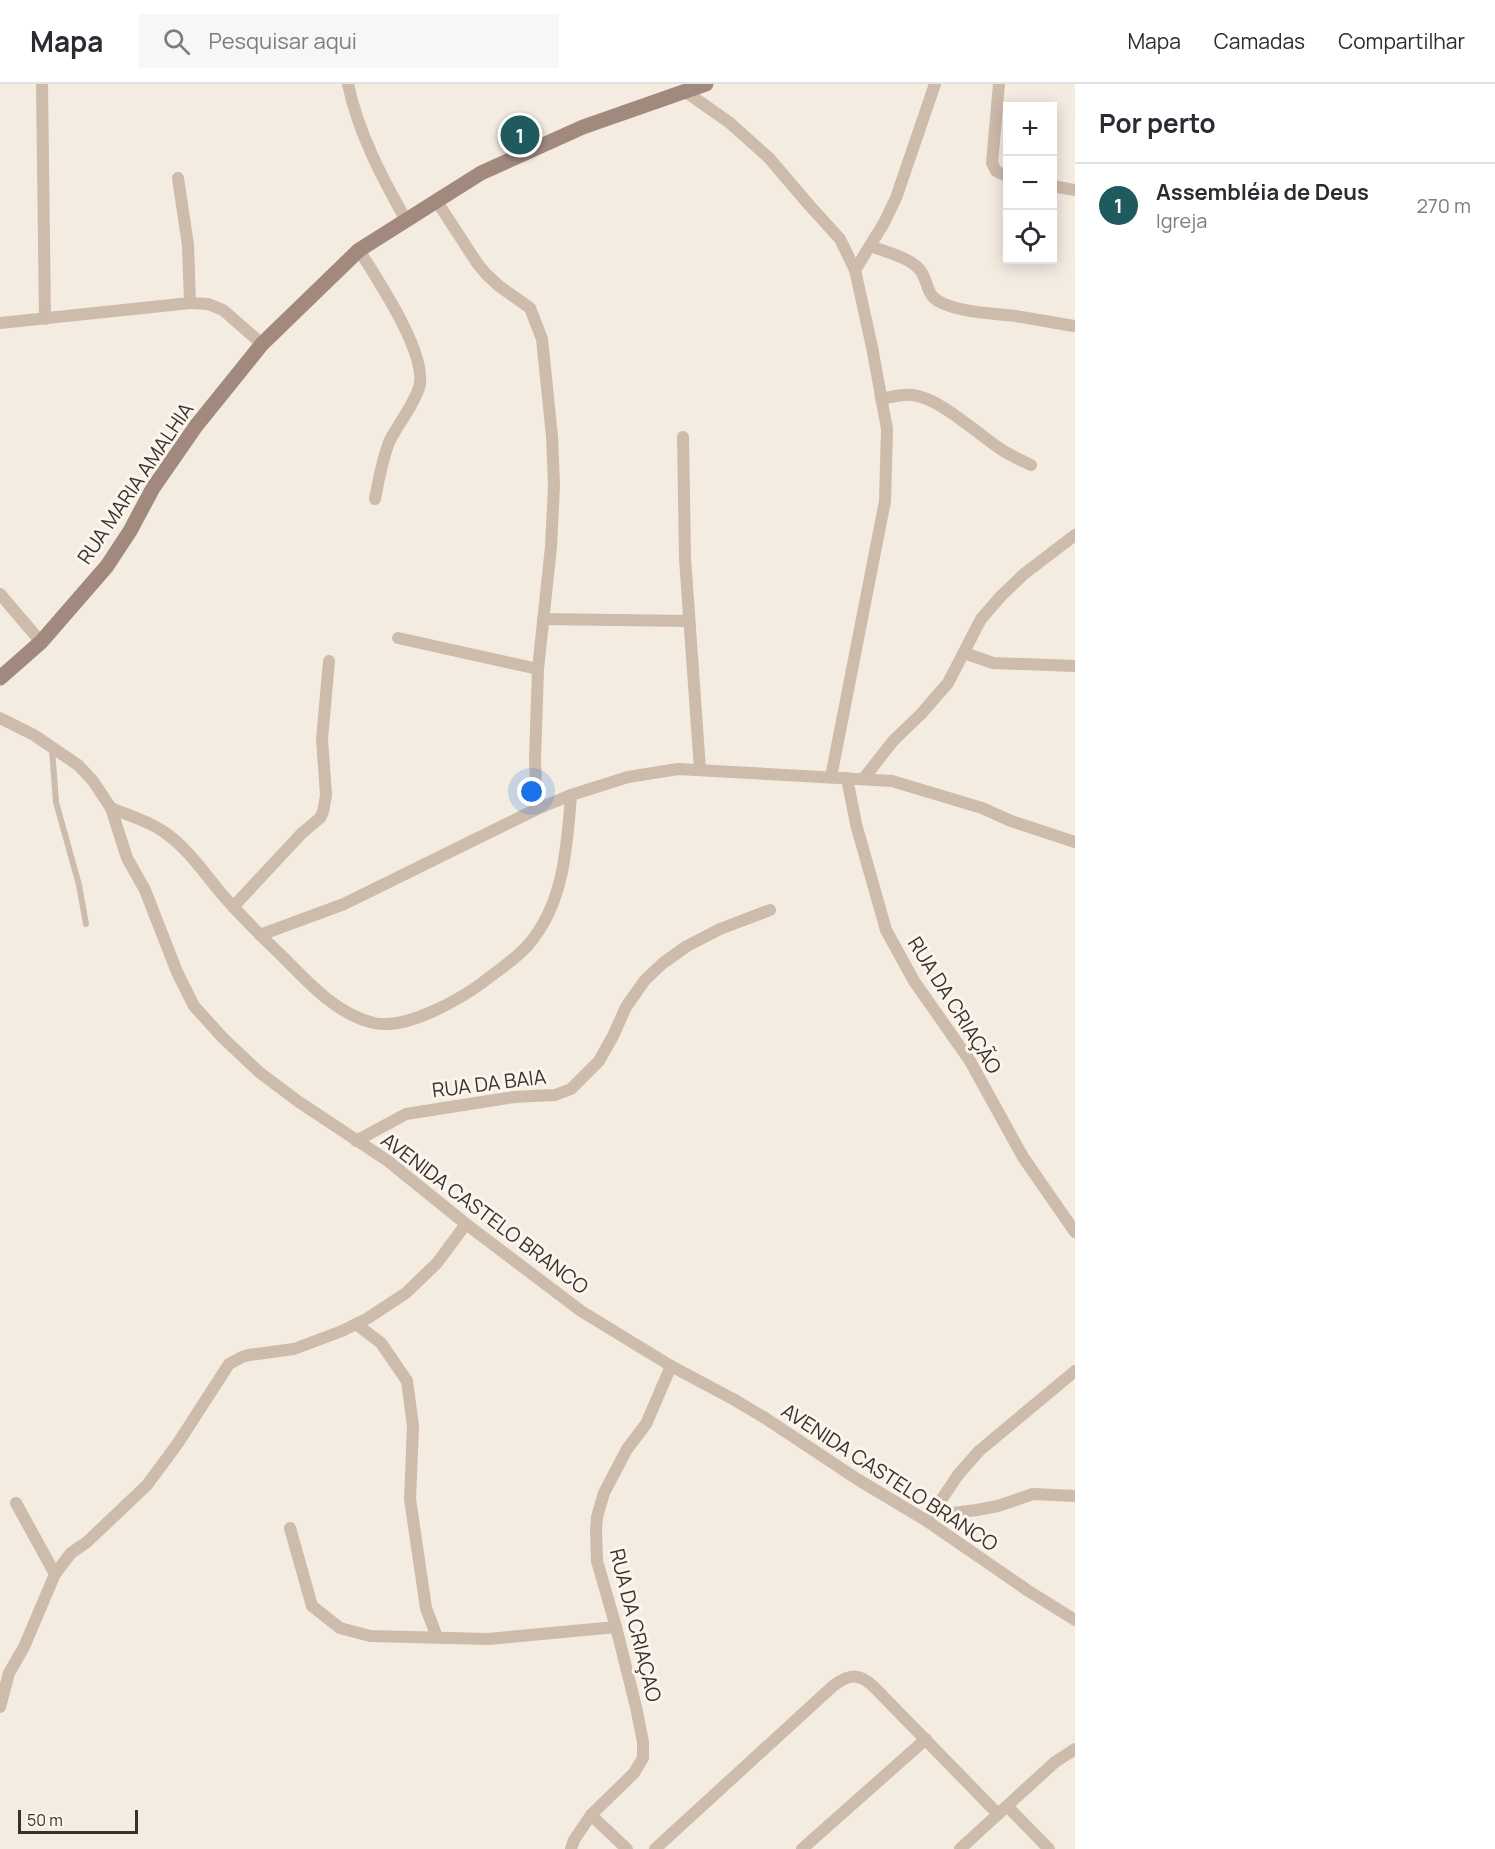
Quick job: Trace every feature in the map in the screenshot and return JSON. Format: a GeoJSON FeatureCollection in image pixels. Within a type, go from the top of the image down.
{"type":"FeatureCollection","features":[{"type":"Feature","properties":{"kind":"street"},"geometry":{"type":"LineString","coordinates":[[42,84],[45,319]]}},
{"type":"Feature","properties":{"kind":"street"},"geometry":{"type":"LineString","coordinates":[[348,84],[363,132],[391,194],[406,220]]}},
{"type":"Feature","properties":{"kind":"street","name":"RUA MARIA AMALHIA"},"geometry":{"type":"LineString","coordinates":[[0,678],[41,642],[107,566],[130,531],[153,488],[196,426],[262,344],[359,250],[481,173],[583,127],[706,84]]}},
{"type":"Feature","properties":{"kind":"street"},"geometry":{"type":"LineString","coordinates":[[855,270],[884,223],[896,198],[935,84]]}},
{"type":"Feature","properties":{"kind":"street"},"geometry":{"type":"LineString","coordinates":[[999,84],[992,163],[996,171],[1003,174]]}},
{"type":"Feature","properties":{"kind":"street"},"geometry":{"type":"LineString","coordinates":[[686,92],[730,123],[769,158],[840,239],[855,270],[872,347],[886,429],[885,501],[831,777]]}},
{"type":"Feature","properties":{"kind":"street"},"geometry":{"type":"LineString","coordinates":[[178,178],[186,225],[190,303]]}},
{"type":"Feature","properties":{"kind":"street"},"geometry":{"type":"LineString","coordinates":[[1057,187],[1075,190]]}},
{"type":"Feature","properties":{"kind":"street"},"geometry":{"type":"LineString","coordinates":[[436,200],[486,274],[530,308],[542,339],[552,436],[554,486],[551,547],[537,669],[535,760],[537,809]]}},
{"type":"Feature","properties":{"kind":"street"},"geometry":{"type":"LineString","coordinates":[[870,246],[919,268],[933,298],[945,304],[968,310],[1075,326]]}},
{"type":"Feature","properties":{"kind":"street"},"geometry":{"type":"LineString","coordinates":[[359,250],[384,290],[414,346],[420,374],[420,386],[416,396],[390,441],[375,498]]}},
{"type":"Feature","properties":{"kind":"street"},"geometry":{"type":"LineString","coordinates":[[0,323],[190,303],[208,304],[223,310],[262,344]]}},
{"type":"Feature","properties":{"kind":"street"},"geometry":{"type":"LineString","coordinates":[[881,399],[915,395],[933,402],[1002,450],[1032,465]]}},
{"type":"Feature","properties":{"kind":"street"},"geometry":{"type":"LineString","coordinates":[[683,437],[688,621],[700,770]]}},
{"type":"Feature","properties":{"kind":"street"},"geometry":{"type":"LineString","coordinates":[[864,778],[893,741],[948,683],[981,619],[1024,574],[1075,535]]}},
{"type":"Feature","properties":{"kind":"street"},"geometry":{"type":"LineString","coordinates":[[0,594],[41,642]]}},
{"type":"Feature","properties":{"kind":"street"},"geometry":{"type":"LineString","coordinates":[[543,619],[688,621]]}},
{"type":"Feature","properties":{"kind":"street"},"geometry":{"type":"LineString","coordinates":[[398,638],[537,669]]}},
{"type":"Feature","properties":{"kind":"street"},"geometry":{"type":"LineString","coordinates":[[964,653],[993,663],[1075,666]]}},
{"type":"Feature","properties":{"kind":"street"},"geometry":{"type":"LineString","coordinates":[[233,907],[302,833],[320,818],[323,812],[326,795],[322,739],[329,661]]}},
{"type":"Feature","properties":{"kind":"street","name":"AVENIDA CASTELO BRANCO"},"geometry":{"type":"LineString","coordinates":[[0,718],[34,735],[78,765],[93,781],[111,808],[127,858],[145,890],[177,972],[194,1006],[259,1072],[299,1102],[396,1167],[466,1224],[581,1311],[671,1366],[741,1404],[857,1479],[930,1516],[1028,1590],[1075,1620]]}},
{"type":"Feature","properties":{"kind":"street"},"geometry":{"type":"LineString","coordinates":[[260,935],[344,904],[537,809],[571,795],[628,777],[678,769],[892,781],[929,791],[1075,842]]}},
{"type":"Feature","properties":{"kind":"street","name":"RUA DA CRIAÇÃO"},"geometry":{"type":"LineString","coordinates":[[847,778],[856,824],[886,930],[914,981],[969,1061],[1023,1157],[1075,1232]]}},
{"type":"Feature","properties":{"kind":"street"},"geometry":{"type":"LineString","coordinates":[[111,808],[161,830],[189,855],[233,907],[311,986],[347,1012],[375,1023],[399,1023],[444,1007],[474,989],[528,945],[542,925],[554,900],[566,855],[571,795]]}},
{"type":"Feature","properties":{"kind":"street","name":"RUA DA BAIA"},"geometry":{"type":"LineString","coordinates":[[356,1141],[406,1114],[514,1096],[555,1095],[571,1089],[599,1061],[614,1036],[626,1007],[645,980],[663,963],[687,946],[720,929],[770,910]]}},
{"type":"Feature","properties":{"kind":"street"},"geometry":{"type":"LineString","coordinates":[[0,1707],[4,1671],[24,1647],[55,1574],[71,1553],[87,1542],[147,1485],[178,1443],[229,1364],[249,1355],[294,1348],[368,1318],[406,1293],[437,1263],[466,1224]]}},
{"type":"Feature","properties":{"kind":"street"},"geometry":{"type":"LineString","coordinates":[[356,1324],[381,1343],[408,1382],[413,1426],[411,1499],[426,1608],[437,1637]]}},
{"type":"Feature","properties":{"kind":"street","name":"RUA DA CRIAÇAO"},"geometry":{"type":"LineString","coordinates":[[571,1849],[574,1840],[591,1815],[634,1773],[643,1758],[644,1742],[616,1627],[597,1561],[597,1517],[604,1493],[627,1449],[646,1424],[671,1366]]}},
{"type":"Feature","properties":{"kind":"street"},"geometry":{"type":"LineString","coordinates":[[930,1516],[958,1475],[980,1451],[1075,1371]]}},
{"type":"Feature","properties":{"kind":"street"},"geometry":{"type":"LineString","coordinates":[[930,1516],[998,1506],[1034,1494],[1075,1496]]}},
{"type":"Feature","properties":{"kind":"street"},"geometry":{"type":"LineString","coordinates":[[16,1503],[55,1574]]}},
{"type":"Feature","properties":{"kind":"street"},"geometry":{"type":"LineString","coordinates":[[290,1528],[312,1606],[340,1628],[370,1636],[488,1639],[616,1627]]}},
{"type":"Feature","properties":{"kind":"street"},"geometry":{"type":"LineString","coordinates":[[655,1849],[841,1679],[850,1677],[867,1680],[1002,1810],[1049,1849]]}},
{"type":"Feature","properties":{"kind":"street"},"geometry":{"type":"LineString","coordinates":[[802,1849],[926,1739]]}},
{"type":"Feature","properties":{"kind":"street"},"geometry":{"type":"LineString","coordinates":[[960,1849],[1054,1762],[1075,1749]]}},
{"type":"Feature","properties":{"kind":"street"},"geometry":{"type":"LineString","coordinates":[[591,1815],[627,1849]]}},
{"type":"Feature","properties":{"kind":"lane"},"geometry":{"type":"LineString","coordinates":[[52,748],[56,802],[79,885],[86,924]]}},
{"type":"Feature","properties":{"kind":"place","name":"Assembléia de Deus"},"geometry":{"type":"Point","coordinates":[520,135]}}]}
